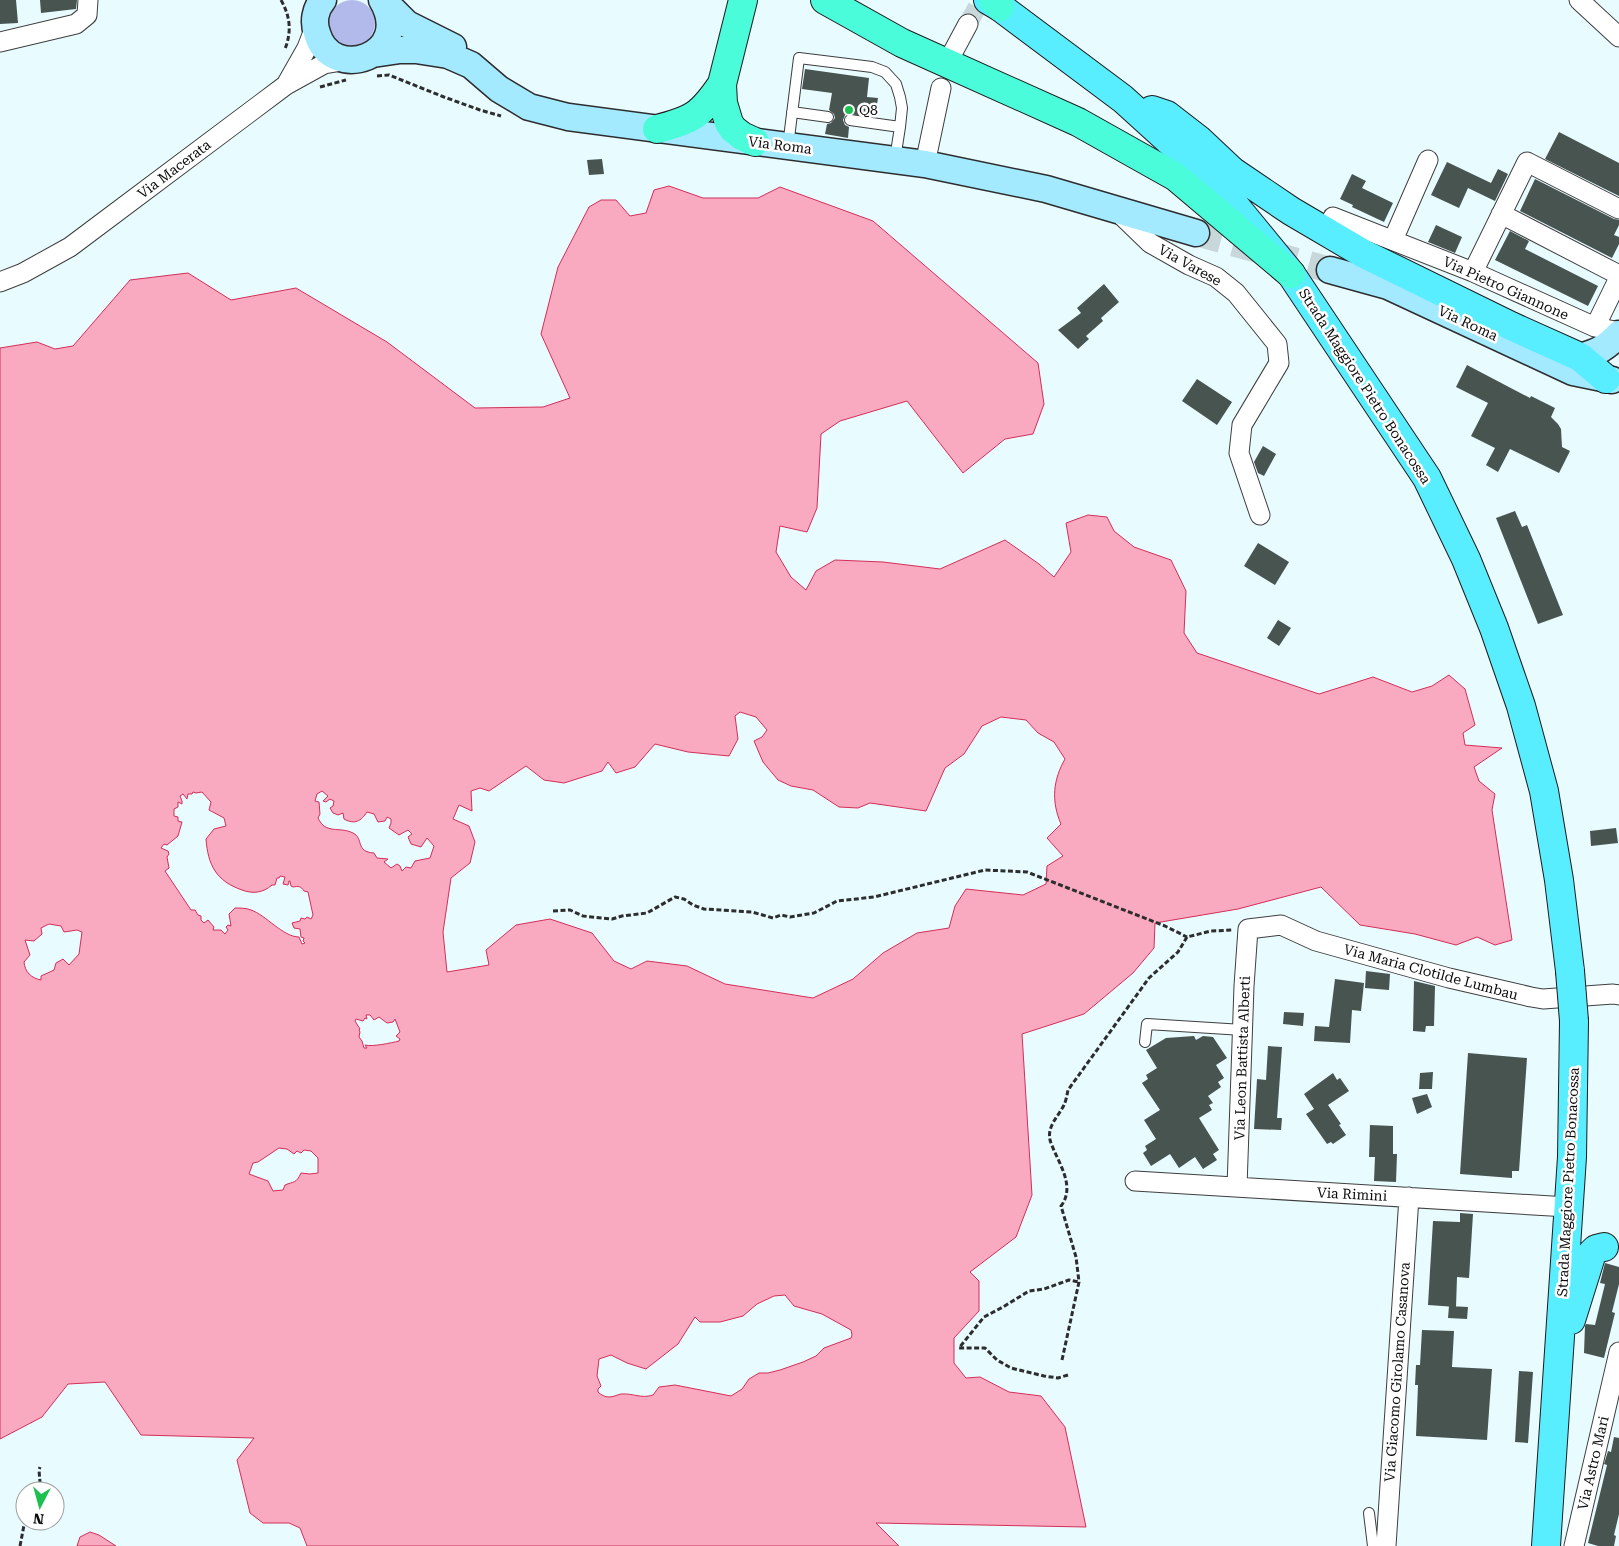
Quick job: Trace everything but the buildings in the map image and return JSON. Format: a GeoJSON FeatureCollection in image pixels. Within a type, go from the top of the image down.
{"type":"FeatureCollection","features":[{"type":"Feature","properties":{"kind":"highway"},"geometry":{"type":"LineString","coordinates":[[743,0],[722,84],[723,103],[729,123],[733,129],[755,142]]}},
{"type":"Feature","properties":{"kind":"highway"},"geometry":{"type":"LineString","coordinates":[[825,0],[902,43],[1078,122],[1176,177],[1291,274]]}},
{"type":"Feature","properties":{"kind":"highway"},"geometry":{"type":"LineString","coordinates":[[657,129],[692,118],[711,100],[722,84]]}},
{"type":"Feature","properties":{"kind":"main road"},"geometry":{"type":"LineString","coordinates":[[382,0],[407,24],[453,47],[471,65]]}},
{"type":"Feature","properties":{"kind":"main road"},"geometry":{"type":"LineString","coordinates":[[316,10],[318,39],[326,50],[336,57],[360,67],[383,45],[389,34],[388,10],[382,0]]}},
{"type":"Feature","properties":{"kind":"main road","name":"Strada Maggiore Pietro Bonacossa"},"geometry":{"type":"LineString","coordinates":[[994,2],[1123,99],[1188,158],[1236,207],[1291,274],[1427,478],[1466,559],[1494,628],[1521,706],[1544,790],[1559,880],[1574,1022],[1572,1157],[1547,1535]]}},
{"type":"Feature","properties":{"kind":"main road","name":"Via Roma"},"geometry":{"type":"LineString","coordinates":[[360,67],[400,50],[429,51],[448,55],[471,65],[499,89],[529,107],[568,117],[925,164],[1046,189],[1196,233]]}},
{"type":"Feature","properties":{"kind":"main road"},"geometry":{"type":"LineString","coordinates":[[1123,99],[1167,116],[1198,139],[1232,171],[1291,211],[1364,254],[1511,326],[1580,357],[1615,383]]}},
{"type":"Feature","properties":{"kind":"main road","name":"Via Roma"},"geometry":{"type":"LineString","coordinates":[[1330,270],[1388,286],[1573,372],[1615,383]]}},
{"type":"Feature","properties":{"kind":"main road"},"geometry":{"type":"LineString","coordinates":[[1580,357],[1598,352],[1611,343],[1613,333]]}},
{"type":"Feature","properties":{"kind":"main road"},"geometry":{"type":"LineString","coordinates":[[1613,333],[1615,383]]}},
{"type":"Feature","properties":{"kind":"main road"},"geometry":{"type":"LineString","coordinates":[[1558,1362],[1592,1253],[1596,1249],[1612,1249]]}},
{"type":"Feature","properties":{"kind":"street"},"geometry":{"type":"LineString","coordinates":[[0,42],[76,24],[87,14],[88,0]]}},
{"type":"Feature","properties":{"kind":"street"},"geometry":{"type":"LineString","coordinates":[[1579,0],[1619,37]]}},
{"type":"Feature","properties":{"kind":"street"},"geometry":{"type":"LineString","coordinates":[[286,85],[307,48],[316,10]]}},
{"type":"Feature","properties":{"kind":"street"},"geometry":{"type":"LineString","coordinates":[[953,52],[968,24]]}},
{"type":"Feature","properties":{"kind":"street","name":"Via Macerata"},"geometry":{"type":"LineString","coordinates":[[0,282],[24,273],[70,247],[286,85],[324,64],[360,67]]}},
{"type":"Feature","properties":{"kind":"street"},"geometry":{"type":"LineString","coordinates":[[925,164],[941,88]]}},
{"type":"Feature","properties":{"kind":"street"},"geometry":{"type":"LineString","coordinates":[[1393,240],[1428,160]]}},
{"type":"Feature","properties":{"kind":"street"},"geometry":{"type":"LineString","coordinates":[[1473,272],[1528,162],[1619,209]]}},
{"type":"Feature","properties":{"kind":"street","name":"Via Varese"},"geometry":{"type":"LineString","coordinates":[[1115,209],[1150,243],[1189,265],[1216,277],[1236,293],[1277,344],[1279,363],[1242,426],[1240,444],[1240,453],[1260,515]]}},
{"type":"Feature","properties":{"kind":"street"},"geometry":{"type":"LineString","coordinates":[[1501,214],[1619,276],[1613,333]]}},
{"type":"Feature","properties":{"kind":"street","name":"Via Pietro Giannone"},"geometry":{"type":"LineString","coordinates":[[1333,217],[1473,272],[1613,333]]}},
{"type":"Feature","properties":{"kind":"street","name":"Via Maria Clotilde Lumbau"},"geometry":{"type":"LineString","coordinates":[[1248,930],[1281,925],[1316,941],[1449,978],[1531,998],[1619,995]]}},
{"type":"Feature","properties":{"kind":"street","name":"Via Leon Battista Alberti"},"geometry":{"type":"LineString","coordinates":[[1237,1187],[1244,986],[1248,930]]}},
{"type":"Feature","properties":{"kind":"street","name":"Via Rimini"},"geometry":{"type":"LineString","coordinates":[[1135,1181],[1568,1207]]}},
{"type":"Feature","properties":{"kind":"street","name":"Via Giacomo Girolamo Casanova"},"geometry":{"type":"LineString","coordinates":[[1386,1546],[1408,1197]]}},
{"type":"Feature","properties":{"kind":"street","name":"Via Astro Mari"},"geometry":{"type":"LineString","coordinates":[[1574,1546],[1619,1352]]}},
{"type":"Feature","properties":{"kind":"lane"},"geometry":{"type":"LineString","coordinates":[[788,146],[799,58],[872,67],[885,72],[896,84],[902,108],[895,160]]}},
{"type":"Feature","properties":{"kind":"lane"},"geometry":{"type":"LineString","coordinates":[[792,112],[828,117]]}},
{"type":"Feature","properties":{"kind":"lane"},"geometry":{"type":"LineString","coordinates":[[850,120],[900,127]]}},
{"type":"Feature","properties":{"kind":"lane"},"geometry":{"type":"LineString","coordinates":[[1145,1042],[1147,1024],[1243,1030]]}},
{"type":"Feature","properties":{"kind":"lane"},"geometry":{"type":"LineString","coordinates":[[1369,1513],[1373,1546]]}},
{"type":"Feature","properties":{"kind":"path"},"geometry":{"type":"LineString","coordinates":[[281,0],[287,11],[290,23],[284,52]]}},
{"type":"Feature","properties":{"kind":"path"},"geometry":{"type":"LineString","coordinates":[[318,87],[360,67],[389,75]]}},
{"type":"Feature","properties":{"kind":"path"},"geometry":{"type":"LineString","coordinates":[[553,911],[570,910],[583,916],[612,919],[647,913],[675,897],[684,899],[693,906],[704,909],[752,912],[773,918],[780,915],[790,917],[814,913],[836,901],[874,896],[985,870],[1027,872],[1165,926],[1187,937],[1211,931],[1248,930]]}},
{"type":"Feature","properties":{"kind":"path"},"geometry":{"type":"LineString","coordinates":[[1062,1360],[1079,1282],[1076,1257],[1062,1206],[1067,1184],[1050,1140],[1049,1129],[1065,1104],[1068,1090],[1149,978],[1178,952],[1187,937]]}},
{"type":"Feature","properties":{"kind":"path"},"geometry":{"type":"LineString","coordinates":[[1068,1375],[1058,1378],[1026,1372],[1011,1368],[997,1360],[984,1348],[958,1348],[984,1317],[1029,1291],[1044,1289],[1069,1280],[1079,1282]]}},
{"type":"Feature","properties":{"kind":"path"},"geometry":{"type":"LineString","coordinates":[[40,1467],[40,1481]]}},
{"type":"Feature","properties":{"kind":"path"},"geometry":{"type":"LineString","coordinates":[[20,1546],[23,1531]]}},
{"type":"Feature","properties":{"kind":"shaded area"},"geometry":{"type":"Polygon","coordinates":[[[348,0],[356,0],[365,4],[371,10],[375,23],[371,36],[365,42],[356,46],[348,46],[339,42],[333,36],[329,27],[329,19],[333,10],[339,4],[348,0]]]}},
{"type":"Feature","properties":{"kind":"shaded area"},"geometry":{"type":"Polygon","coordinates":[[[669,186],[703,198],[758,198],[780,187],[873,221],[1038,363],[1044,404],[1033,434],[1005,439],[963,473],[907,401],[840,421],[821,434],[817,508],[807,532],[780,526],[776,552],[791,577],[806,590],[816,571],[835,560],[883,562],[940,569],[1005,540],[1054,577],[1071,552],[1066,523],[1088,515],[1107,517],[1114,531],[1134,547],[1171,560],[1186,591],[1184,633],[1197,653],[1319,694],[1373,677],[1412,692],[1432,686],[1449,675],[1465,689],[1475,725],[1463,733],[1465,745],[1502,748],[1474,767],[1479,781],[1495,794],[1492,810],[1512,940],[1495,945],[1477,937],[1456,945],[1415,934],[1360,925],[1321,887],[1238,909],[1155,923],[1154,948],[1133,973],[1084,1014],[1022,1034],[1032,1195],[1016,1237],[970,1272],[979,1281],[979,1311],[954,1338],[954,1363],[966,1378],[980,1377],[1009,1392],[1041,1396],[1065,1427],[1086,1527],[876,1523],[899,1546],[307,1546],[300,1528],[289,1523],[263,1523],[250,1513],[237,1460],[254,1438],[141,1435],[105,1382],[68,1384],[42,1417],[0,1439],[0,348],[37,342],[55,349],[73,346],[130,280],[188,273],[231,300],[296,288],[387,342],[475,408],[543,407],[570,398],[541,334],[558,267],[589,207],[601,200],[616,200],[630,216],[646,213],[654,190],[669,186]],[[740,712],[735,716],[738,739],[729,756],[688,752],[655,744],[635,767],[616,773],[608,762],[602,771],[564,783],[544,780],[526,766],[489,791],[480,788],[471,791],[472,811],[459,805],[453,819],[469,826],[475,842],[470,863],[451,878],[443,932],[447,972],[489,965],[486,950],[516,925],[550,919],[592,933],[614,961],[631,969],[647,961],[687,966],[725,984],[813,998],[853,979],[883,953],[917,933],[949,928],[955,906],[966,889],[1023,895],[1046,884],[1047,866],[1063,856],[1047,838],[1061,824],[1056,807],[1055,791],[1058,775],[1065,759],[1054,742],[1038,733],[1026,720],[1001,717],[982,726],[964,754],[945,768],[926,811],[870,803],[858,808],[839,807],[813,790],[791,786],[778,780],[763,762],[754,741],[762,737],[767,730],[756,717],[740,712]],[[322,791],[317,794],[315,801],[319,802],[320,814],[318,818],[325,827],[353,833],[364,850],[374,853],[377,858],[388,859],[384,862],[391,868],[397,864],[402,871],[406,867],[411,868],[415,861],[430,858],[434,846],[427,838],[421,847],[411,844],[408,837],[412,834],[408,830],[399,835],[389,828],[391,819],[387,817],[385,821],[378,822],[374,814],[367,812],[355,822],[348,821],[344,819],[343,813],[338,815],[333,813],[330,808],[333,806],[334,801],[330,799],[326,802],[323,801],[328,796],[322,791]],[[202,792],[188,794],[187,799],[183,794],[180,796],[182,804],[178,802],[178,807],[174,809],[174,816],[178,817],[178,821],[182,822],[178,836],[167,845],[164,844],[161,848],[168,851],[169,854],[167,857],[169,868],[165,871],[191,910],[195,910],[201,916],[201,920],[204,923],[208,920],[214,927],[213,930],[221,930],[225,934],[228,930],[226,927],[228,925],[231,926],[229,914],[235,908],[249,909],[263,916],[281,930],[299,937],[302,944],[305,943],[303,941],[304,938],[301,937],[300,929],[294,928],[292,923],[300,921],[301,918],[305,919],[307,917],[311,919],[313,915],[308,892],[302,888],[291,886],[290,881],[288,885],[283,884],[285,877],[280,876],[277,878],[275,885],[258,892],[242,890],[226,882],[211,864],[206,839],[214,829],[226,826],[224,818],[209,810],[211,802],[202,792]],[[49,924],[41,928],[42,934],[34,941],[25,940],[30,955],[24,962],[29,974],[41,980],[41,976],[54,970],[56,963],[63,959],[69,965],[79,954],[82,932],[77,930],[64,932],[61,926],[49,924]],[[366,1015],[367,1019],[365,1018],[363,1021],[356,1019],[355,1021],[360,1029],[359,1037],[364,1048],[367,1048],[365,1045],[399,1041],[400,1039],[396,1036],[400,1032],[395,1019],[393,1022],[387,1023],[379,1017],[374,1020],[370,1015],[366,1015]],[[279,1148],[258,1162],[253,1163],[249,1174],[268,1181],[273,1191],[283,1190],[285,1185],[296,1181],[301,1173],[318,1173],[318,1158],[311,1151],[304,1150],[301,1153],[297,1151],[294,1154],[287,1149],[279,1148]],[[785,1295],[774,1296],[757,1304],[743,1316],[720,1322],[700,1322],[695,1317],[678,1344],[646,1369],[611,1355],[599,1359],[597,1376],[601,1386],[598,1392],[608,1397],[621,1394],[649,1396],[653,1395],[659,1387],[675,1385],[731,1396],[742,1389],[749,1379],[759,1373],[780,1370],[803,1362],[816,1356],[824,1348],[851,1338],[851,1330],[822,1314],[794,1306],[785,1295]]]}},
{"type":"Feature","properties":{"kind":"shaded area"},"geometry":{"type":"Polygon","coordinates":[[[90,1532],[99,1535],[116,1546],[77,1546],[80,1537],[90,1532]]]}},
{"type":"Feature","properties":{"kind":"tunnel"},"geometry":{"type":"LineString","coordinates":[[968,24],[981,0]]}},
{"type":"Feature","properties":{"kind":"tunnel"},"geometry":{"type":"LineString","coordinates":[[1196,233],[1330,270]]}},
{"type":"Feature","properties":{"kind":"place","name":"Q8"},"geometry":{"type":"Point","coordinates":[849,110]}}]}
